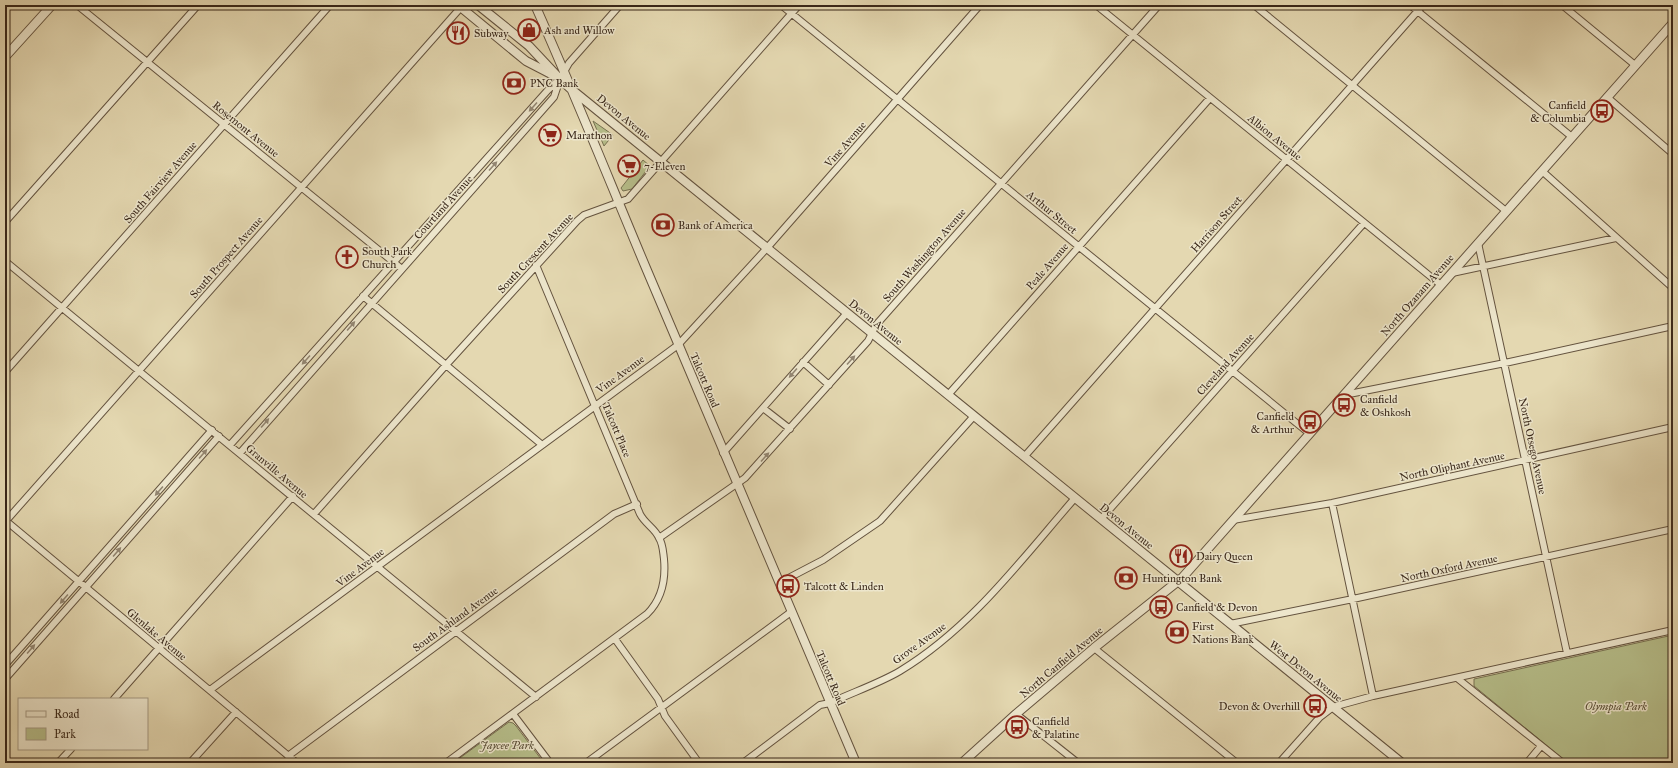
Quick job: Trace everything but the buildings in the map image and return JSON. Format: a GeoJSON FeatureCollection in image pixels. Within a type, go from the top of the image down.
{"type":"FeatureCollection","features":[{"type":"Feature","properties":{"kind":"street"},"geometry":{"type":"LineString","coordinates":[[5,57],[52,5]]}},
{"type":"Feature","properties":{"kind":"street","name":"Rosemont Avenue"},"geometry":{"type":"LineString","coordinates":[[77,5],[402,269]]}},
{"type":"Feature","properties":{"kind":"street"},"geometry":{"type":"LineString","coordinates":[[5,222],[198,5]]}},
{"type":"Feature","properties":{"kind":"street","name":"South Fairview Avenue"},"geometry":{"type":"LineString","coordinates":[[5,372],[330,5]]}},
{"type":"Feature","properties":{"kind":"street","name":"Devon Avenue"},"geometry":{"type":"LineString","coordinates":[[478,5],[529,46],[560,79],[1177,582]]}},
{"type":"Feature","properties":{"kind":"street","name":"Talcott Road"},"geometry":{"type":"LineString","coordinates":[[535,5],[565,71],[723,453],[856,763]]}},
{"type":"Feature","properties":{"kind":"street","name":"Courtland Avenue"},"geometry":{"type":"LineString","coordinates":[[240,453],[554,97],[560,79],[569,63],[620,5]]}},
{"type":"Feature","properties":{"kind":"street","name":"Arthur Street"},"geometry":{"type":"LineString","coordinates":[[781,5],[1310,434]]}},
{"type":"Feature","properties":{"kind":"street","name":"South Crescent Avenue"},"geometry":{"type":"LineString","coordinates":[[314,514],[446,365],[580,218],[628,199],[799,5]]}},
{"type":"Feature","properties":{"kind":"street","name":"Vine Avenue"},"geometry":{"type":"LineString","coordinates":[[210,690],[678,344],[767,248],[980,5]]}},
{"type":"Feature","properties":{"kind":"street","name":"Albion Avenue"},"geometry":{"type":"LineString","coordinates":[[1096,5],[1441,285]]}},
{"type":"Feature","properties":{"kind":"street","name":"South Washington Avenue"},"geometry":{"type":"LineString","coordinates":[[660,538],[745,478],[868,342],[876,325],[1159,5]]}},
{"type":"Feature","properties":{"kind":"street"},"geometry":{"type":"LineString","coordinates":[[1254,5],[1506,211]]}},
{"type":"Feature","properties":{"kind":"street"},"geometry":{"type":"LineString","coordinates":[[1410,5],[1572,137]]}},
{"type":"Feature","properties":{"kind":"street","name":"Harrison Street"},"geometry":{"type":"LineString","coordinates":[[1024,457],[1422,5]]}},
{"type":"Feature","properties":{"kind":"street"},"geometry":{"type":"LineString","coordinates":[[1562,5],[1635,65]]}},
{"type":"Feature","properties":{"kind":"street","name":"Devon Avenue"},"geometry":{"type":"LineString","coordinates":[[460,6],[526,60],[560,79]]}},
{"type":"Feature","properties":{"kind":"street","name":"South Prospect Avenue"},"geometry":{"type":"LineString","coordinates":[[5,521],[302,187],[460,6]]}},
{"type":"Feature","properties":{"kind":"street","name":"North Ozanam Avenue"},"geometry":{"type":"LineString","coordinates":[[1177,582],[1234,520],[1673,23]]}},
{"type":"Feature","properties":{"kind":"street","name":"Courtland Avenue"},"geometry":{"type":"LineString","coordinates":[[230,445],[548,90],[560,79]]}},
{"type":"Feature","properties":{"kind":"street"},"geometry":{"type":"LineString","coordinates":[[1607,97],[1673,154]]}},
{"type":"Feature","properties":{"kind":"street","name":"Peale Avenue"},"geometry":{"type":"LineString","coordinates":[[948,395],[1210,98]]}},
{"type":"Feature","properties":{"kind":"street"},"geometry":{"type":"LineString","coordinates":[[1542,171],[1673,288]]}},
{"type":"Feature","properties":{"kind":"street","name":"Cleveland Avenue"},"geometry":{"type":"LineString","coordinates":[[1101,519],[1364,223]]}},
{"type":"Feature","properties":{"kind":"street"},"geometry":{"type":"LineString","coordinates":[[1452,273],[1616,238]]}},
{"type":"Feature","properties":{"kind":"street","name":"North Otsego Avenue"},"geometry":{"type":"LineString","coordinates":[[1478,243],[1485,266],[1568,653]]}},
{"type":"Feature","properties":{"kind":"street","name":"Granville Avenue"},"geometry":{"type":"LineString","coordinates":[[5,261],[536,697]]}},
{"type":"Feature","properties":{"kind":"street","name":"Talcott Place"},"geometry":{"type":"LineString","coordinates":[[536,266],[643,519],[660,538]]}},
{"type":"Feature","properties":{"kind":"street"},"geometry":{"type":"LineString","coordinates":[[363,296],[541,444]]}},
{"type":"Feature","properties":{"kind":"street"},"geometry":{"type":"LineString","coordinates":[[723,453],[848,313]]}},
{"type":"Feature","properties":{"kind":"street"},"geometry":{"type":"LineString","coordinates":[[1344,395],[1506,363],[1673,326]]}},
{"type":"Feature","properties":{"kind":"street"},"geometry":{"type":"LineString","coordinates":[[803,362],[829,385]]}},
{"type":"Feature","properties":{"kind":"street"},"geometry":{"type":"LineString","coordinates":[[763,408],[790,429]]}},
{"type":"Feature","properties":{"kind":"street"},"geometry":{"type":"LineString","coordinates":[[779,583],[823,560],[880,521],[974,416]]}},
{"type":"Feature","properties":{"kind":"street","name":"North Oliphant Avenue"},"geometry":{"type":"LineString","coordinates":[[1234,520],[1332,503],[1673,428]]}},
{"type":"Feature","properties":{"kind":"street"},"geometry":{"type":"LineString","coordinates":[[5,666],[212,430]]}},
{"type":"Feature","properties":{"kind":"street"},"geometry":{"type":"LineString","coordinates":[[5,679],[219,436]]}},
{"type":"Feature","properties":{"kind":"street"},"geometry":{"type":"LineString","coordinates":[[115,698],[292,496]]}},
{"type":"Feature","properties":{"kind":"street","name":"Grove Avenue"},"geometry":{"type":"LineString","coordinates":[[743,763],[820,705],[830,703],[899,671],[944,638],[987,600],[1075,498]]}},
{"type":"Feature","properties":{"kind":"street"},"geometry":{"type":"LineString","coordinates":[[1332,503],[1373,696]]}},
{"type":"Feature","properties":{"kind":"street","name":"South Ashland Avenue"},"geometry":{"type":"LineString","coordinates":[[288,756],[614,514],[637,504]]}},
{"type":"Feature","properties":{"kind":"street","name":"Glenlake Avenue"},"geometry":{"type":"LineString","coordinates":[[5,521],[297,763]]}},
{"type":"Feature","properties":{"kind":"street","name":"North Oxford Avenue"},"geometry":{"type":"LineString","coordinates":[[1230,624],[1353,599],[1673,529]]}},
{"type":"Feature","properties":{"kind":"street"},"geometry":{"type":"LineString","coordinates":[[446,763],[647,614],[657,602],[665,574],[663,550],[660,538]]}},
{"type":"Feature","properties":{"kind":"street","name":"West Devon Avenue"},"geometry":{"type":"LineString","coordinates":[[1177,582],[1402,763]]}},
{"type":"Feature","properties":{"kind":"street","name":"North Canfield Avenue"},"geometry":{"type":"LineString","coordinates":[[962,763],[1016,714],[1094,648],[1177,582]]}},
{"type":"Feature","properties":{"kind":"street"},"geometry":{"type":"LineString","coordinates":[[586,763],[791,612]]}},
{"type":"Feature","properties":{"kind":"street"},"geometry":{"type":"LineString","coordinates":[[1279,763],[1320,717],[1332,707],[1373,696],[1673,630]]}},
{"type":"Feature","properties":{"kind":"street"},"geometry":{"type":"LineString","coordinates":[[615,639],[658,699],[665,716],[699,763]]}},
{"type":"Feature","properties":{"kind":"street"},"geometry":{"type":"LineString","coordinates":[[1094,648],[1237,763]]}},
{"type":"Feature","properties":{"kind":"street"},"geometry":{"type":"LineString","coordinates":[[1457,678],[1563,763]]}},
{"type":"Feature","properties":{"kind":"street"},"geometry":{"type":"LineString","coordinates":[[190,763],[236,712]]}},
{"type":"Feature","properties":{"kind":"street"},"geometry":{"type":"LineString","coordinates":[[513,714],[550,763]]}},
{"type":"Feature","properties":{"kind":"street"},"geometry":{"type":"LineString","coordinates":[[1016,714],[1078,763]]}},
{"type":"Feature","properties":{"kind":"street"},"geometry":{"type":"LineString","coordinates":[[1527,763],[1541,746]]}},
{"type":"Feature","properties":{"kind":"street"},"geometry":{"type":"LineString","coordinates":[[58,763],[70,750]]}},
{"type":"Feature","properties":{"kind":"green space"},"geometry":{"type":"Polygon","coordinates":[[[593,121],[613,135],[604,146],[593,121]]]}},
{"type":"Feature","properties":{"kind":"green space"},"geometry":{"type":"Polygon","coordinates":[[[643,160],[650,166],[632,189],[623,191],[621,188],[643,160]]]}},
{"type":"Feature","properties":{"kind":"green space","name":"Olympia Park"},"geometry":{"type":"Polygon","coordinates":[[[1673,635],[1673,763],[1568,763],[1474,686],[1474,679],[1673,635]]]}},
{"type":"Feature","properties":{"kind":"green space","name":"Jaycee Park"},"geometry":{"type":"Polygon","coordinates":[[[509,722],[516,726],[544,763],[453,763],[509,722]]]}},
{"type":"Feature","properties":{"kind":"place","name":"Ash and Willow"},"geometry":{"type":"Point","coordinates":[529,30]}},
{"type":"Feature","properties":{"kind":"place","name":"Subway"},"geometry":{"type":"Point","coordinates":[458,33]}},
{"type":"Feature","properties":{"kind":"place","name":"PNC Bank"},"geometry":{"type":"Point","coordinates":[514,83]}},
{"type":"Feature","properties":{"kind":"place","name":"Canfield & Columbia"},"geometry":{"type":"Point","coordinates":[1602,111]}},
{"type":"Feature","properties":{"kind":"place","name":"Marathon"},"geometry":{"type":"Point","coordinates":[550,135]}},
{"type":"Feature","properties":{"kind":"place","name":"7-Eleven"},"geometry":{"type":"Point","coordinates":[629,166]}},
{"type":"Feature","properties":{"kind":"place","name":"Bank of America"},"geometry":{"type":"Point","coordinates":[663,225]}},
{"type":"Feature","properties":{"kind":"place","name":"South Park Church"},"geometry":{"type":"Point","coordinates":[347,257]}},
{"type":"Feature","properties":{"kind":"place","name":"Canfield & Oshkosh"},"geometry":{"type":"Point","coordinates":[1344,405]}},
{"type":"Feature","properties":{"kind":"place","name":"Canfield & Arthur"},"geometry":{"type":"Point","coordinates":[1310,422]}},
{"type":"Feature","properties":{"kind":"place","name":"Dairy Queen"},"geometry":{"type":"Point","coordinates":[1181,556]}},
{"type":"Feature","properties":{"kind":"place","name":"Huntington Bank"},"geometry":{"type":"Point","coordinates":[1126,578]}},
{"type":"Feature","properties":{"kind":"place","name":"Talcott & Linden"},"geometry":{"type":"Point","coordinates":[788,586]}},
{"type":"Feature","properties":{"kind":"place","name":"Canfield & Devon"},"geometry":{"type":"Point","coordinates":[1161,607]}},
{"type":"Feature","properties":{"kind":"place","name":"First Nations Bank"},"geometry":{"type":"Point","coordinates":[1177,632]}},
{"type":"Feature","properties":{"kind":"place","name":"Devon & Overhill"},"geometry":{"type":"Point","coordinates":[1315,706]}},
{"type":"Feature","properties":{"kind":"place","name":"Canfield & Palatine"},"geometry":{"type":"Point","coordinates":[1017,727]}}]}
